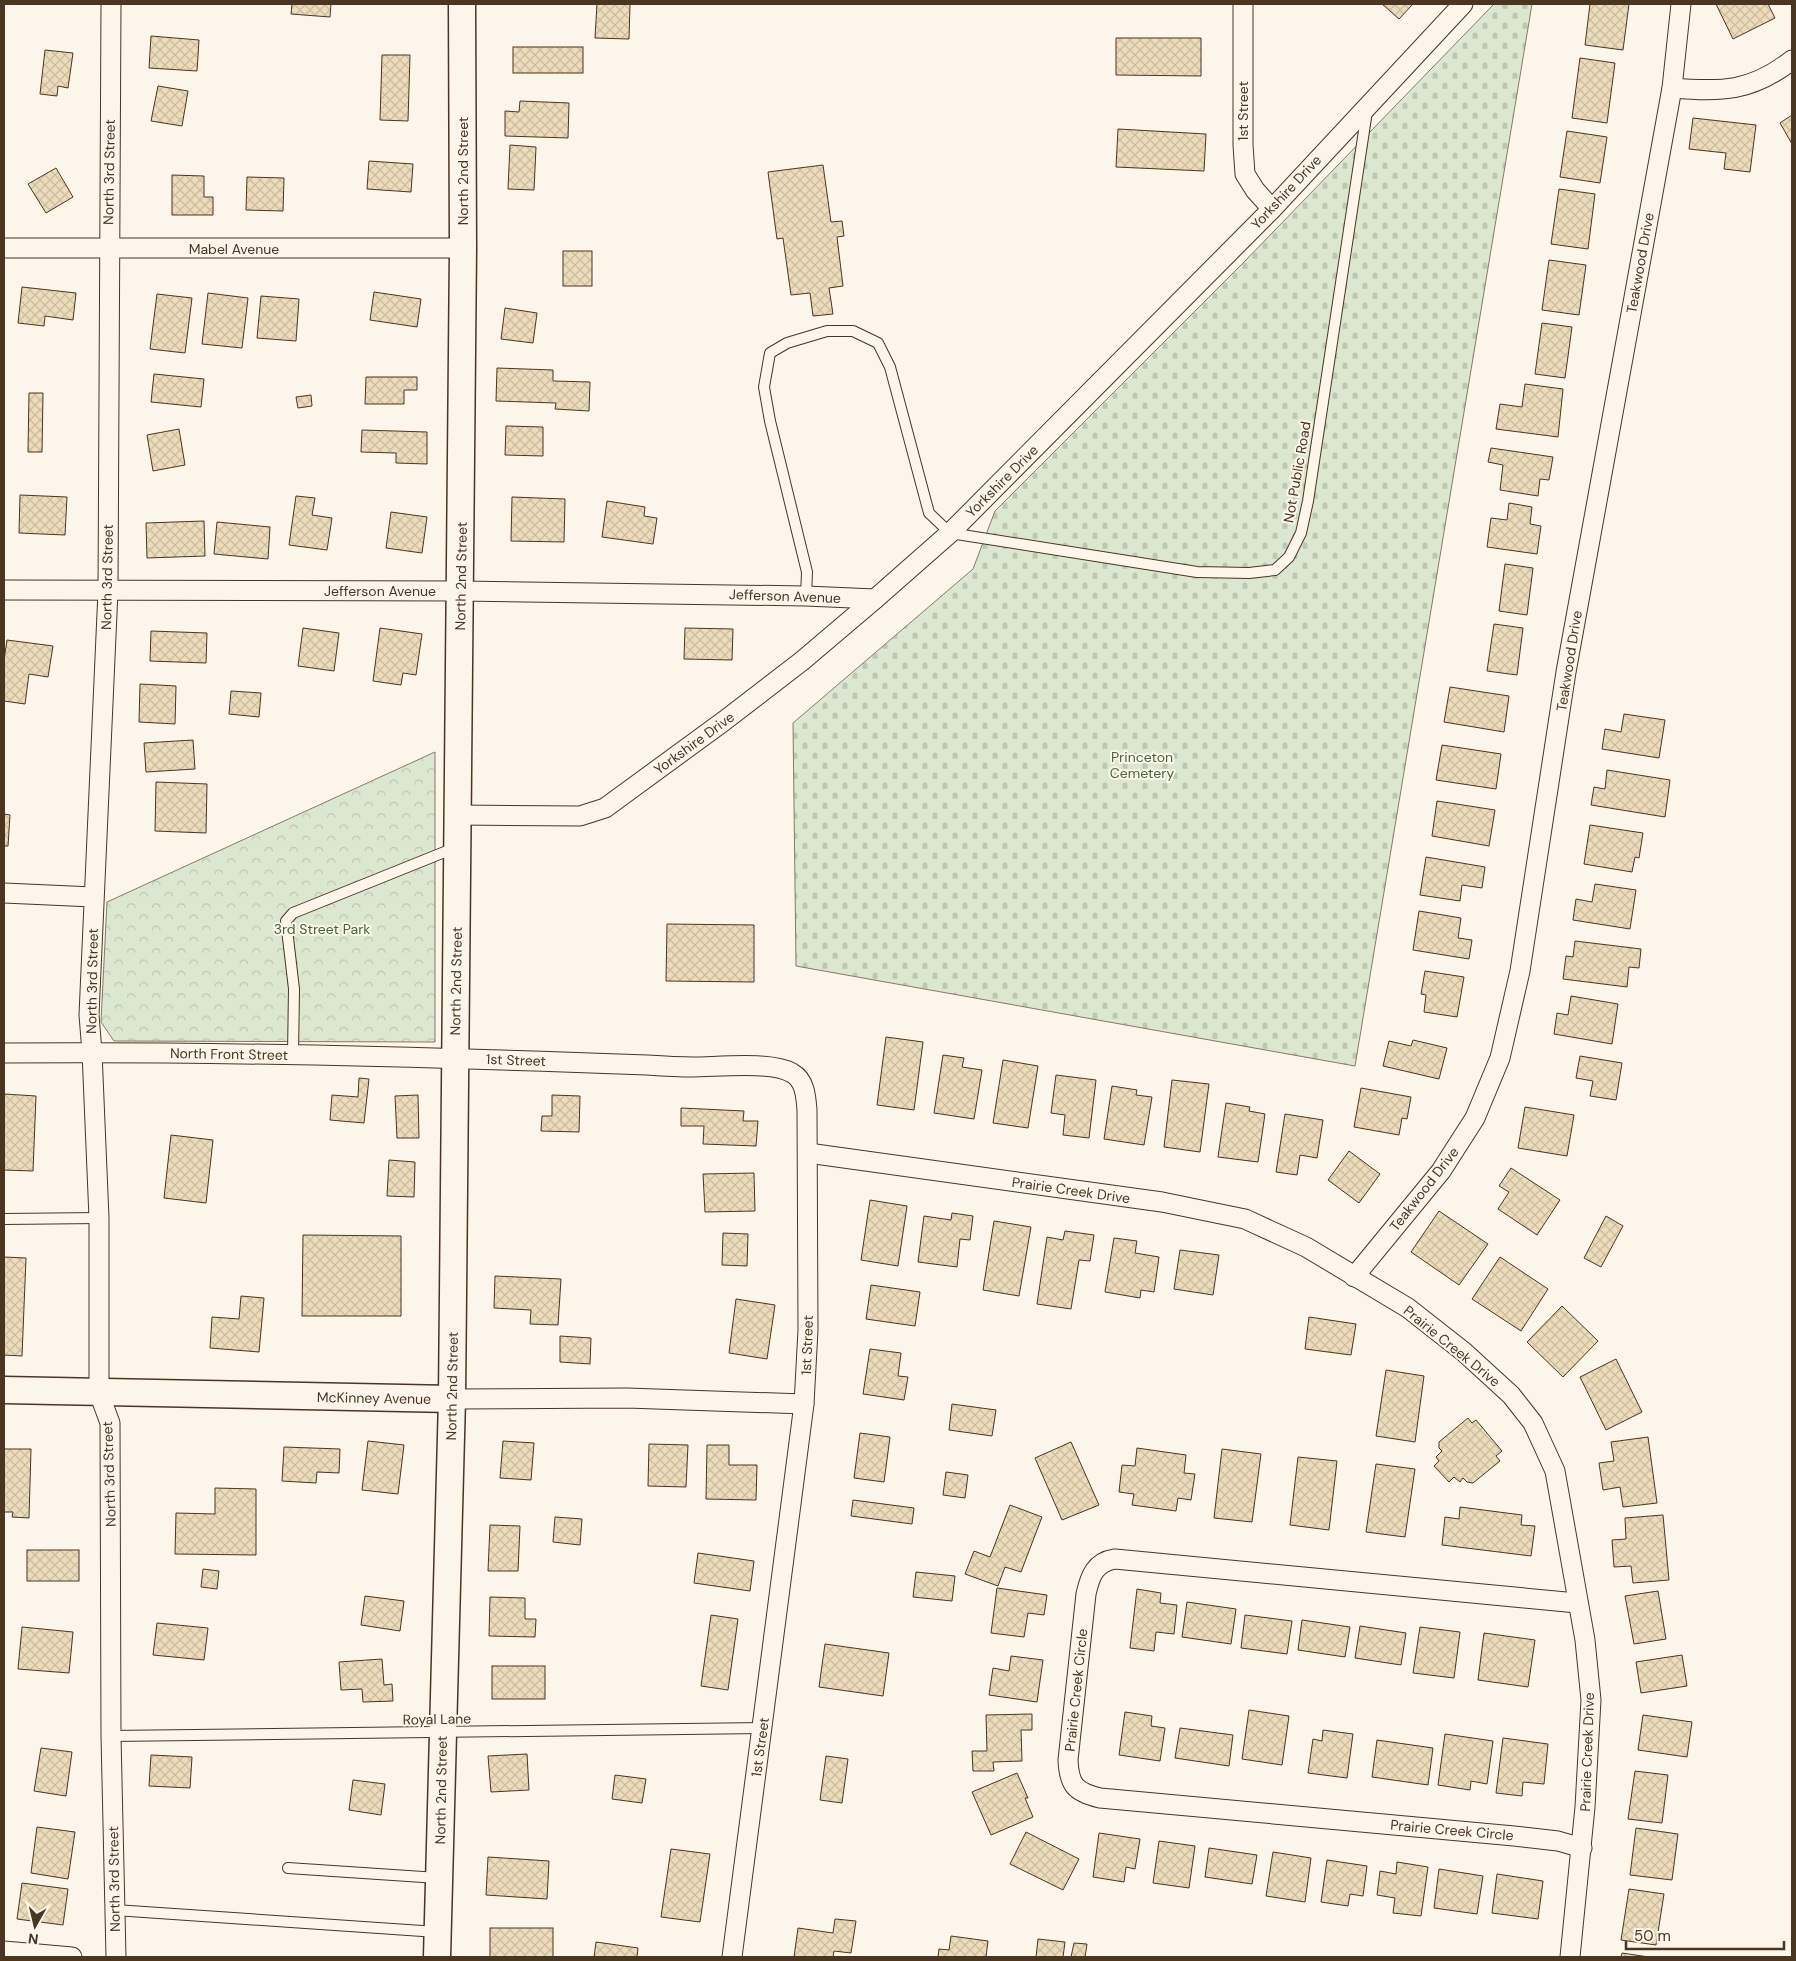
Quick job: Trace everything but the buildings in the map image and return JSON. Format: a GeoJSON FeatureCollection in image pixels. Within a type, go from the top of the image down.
{"type":"FeatureCollection","features":[{"type":"Feature","properties":{"kind":"street","name":"North 3rd Street"},"geometry":{"type":"LineString","coordinates":[[111,4],[108,249],[108,591],[89,1015],[99,1218],[99,1393],[110,1423],[111,1736],[116,1957]]}},
{"type":"Feature","properties":{"kind":"street","name":"North 2nd Street"},"geometry":{"type":"LineString","coordinates":[[437,1945],[452,1399],[454,1058],[461,591],[462,4]]}},
{"type":"Feature","properties":{"kind":"street","name":"1st Street"},"geometry":{"type":"LineString","coordinates":[[1244,4],[1243,145],[1245,174],[1255,190],[1272,208]]}},
{"type":"Feature","properties":{"kind":"street","name":"Yorkshire Drive"},"geometry":{"type":"LineString","coordinates":[[458,815],[580,816],[606,808],[724,721],[875,599],[950,533],[1272,208],[1463,4]]}},
{"type":"Feature","properties":{"kind":"street","name":"Teakwood Drive"},"geometry":{"type":"LineString","coordinates":[[1354,1277],[1441,1171],[1475,1118],[1500,1058],[1520,971],[1568,662],[1672,88],[1680,4]]}},
{"type":"Feature","properties":{"kind":"street"},"geometry":{"type":"LineString","coordinates":[[1672,88],[1718,91],[1741,87],[1764,78],[1792,60]]}},
{"type":"Feature","properties":{"kind":"street","name":"Mabel Avenue"},"geometry":{"type":"LineString","coordinates":[[4,248],[463,248]]}},
{"type":"Feature","properties":{"kind":"street","name":"Jefferson Avenue"},"geometry":{"type":"LineString","coordinates":[[4,590],[461,591],[806,596],[875,599]]}},
{"type":"Feature","properties":{"kind":"street"},"geometry":{"type":"LineString","coordinates":[[4,893],[93,897]]}},
{"type":"Feature","properties":{"kind":"street","name":"North Front Street"},"geometry":{"type":"LineString","coordinates":[[4,1053],[92,1052],[454,1058]]}},
{"type":"Feature","properties":{"kind":"street","name":"1st Street"},"geometry":{"type":"LineString","coordinates":[[454,1058],[690,1067],[772,1067],[793,1073],[804,1087],[808,1110],[808,1330],[804,1404],[732,1957]]}},
{"type":"Feature","properties":{"kind":"street","name":"Prairie Creek Drive"},"geometry":{"type":"LineString","coordinates":[[808,1153],[1162,1202],[1245,1219],[1306,1247],[1408,1308],[1464,1352],[1520,1405],[1533,1423],[1555,1471],[1577,1604],[1585,1640],[1591,1700],[1582,1848],[1570,1957]]}},
{"type":"Feature","properties":{"kind":"street","name":"McKinney Avenue"},"geometry":{"type":"LineString","coordinates":[[4,1390],[452,1399],[627,1398],[804,1404]]}},
{"type":"Feature","properties":{"kind":"street","name":"Prairie Creek Circle"},"geometry":{"type":"LineString","coordinates":[[1577,1604],[1115,1559],[1105,1561],[1095,1569],[1090,1578],[1086,1594],[1068,1760],[1068,1776],[1078,1789],[1088,1795],[1100,1798],[1514,1836],[1558,1841],[1582,1848]]}},
{"type":"Feature","properties":{"kind":"street"},"geometry":{"type":"LineString","coordinates":[[4,1952],[72,1957]]}},
{"type":"Feature","properties":{"kind":"lane","name":"Not Public Road"},"geometry":{"type":"LineString","coordinates":[[950,533],[1197,572],[1249,573],[1275,570],[1289,557],[1301,533],[1308,501],[1368,106]]}},
{"type":"Feature","properties":{"kind":"lane"},"geometry":{"type":"LineString","coordinates":[[806,596],[807,572],[770,420],[764,387],[770,353],[787,343],[827,331],[853,330],[878,343],[890,367],[929,513],[950,533]]}},
{"type":"Feature","properties":{"kind":"lane"},"geometry":{"type":"LineString","coordinates":[[293,1055],[294,989],[286,921],[292,913],[458,847]]}},
{"type":"Feature","properties":{"kind":"lane"},"geometry":{"type":"LineString","coordinates":[[4,1220],[99,1218]]}},
{"type":"Feature","properties":{"kind":"lane","name":"Royal Lane"},"geometry":{"type":"LineString","coordinates":[[111,1736],[763,1728]]}},
{"type":"Feature","properties":{"kind":"lane"},"geometry":{"type":"LineString","coordinates":[[288,1868],[439,1878]]}},
{"type":"Feature","properties":{"kind":"lane"},"geometry":{"type":"LineString","coordinates":[[115,1910],[437,1945]]}},
{"type":"Feature","properties":{"kind":"green space","name":"Princeton Cemetery"},"geometry":{"type":"Polygon","coordinates":[[[1494,4],[1532,4],[1355,1066],[796,966],[793,723],[973,569],[995,511],[1244,262],[1494,4]]]}},
{"type":"Feature","properties":{"kind":"green space","name":"3rd Street Park"},"geometry":{"type":"Polygon","coordinates":[[[435,752],[435,1042],[114,1041],[101,1022],[107,902],[435,752]]]}}]}
